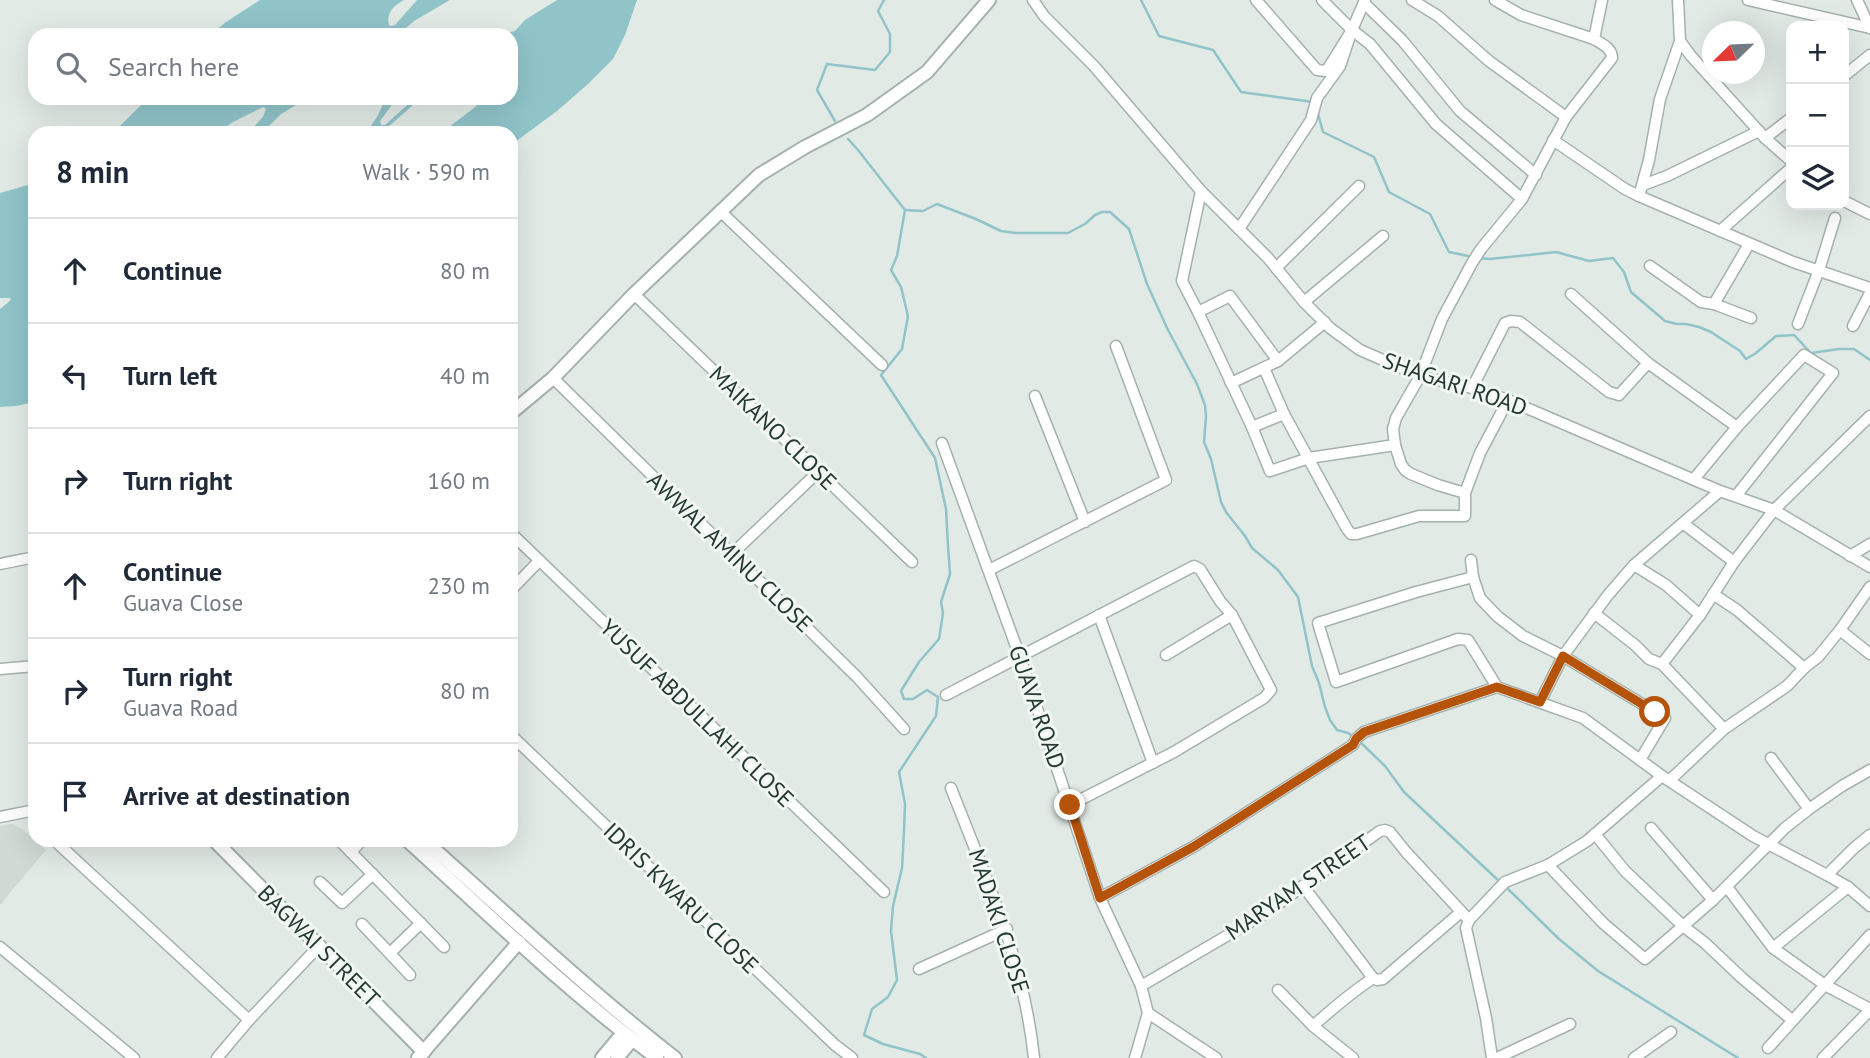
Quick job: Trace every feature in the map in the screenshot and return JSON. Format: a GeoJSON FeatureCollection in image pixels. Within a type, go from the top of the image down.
{"type":"FeatureCollection","features":[{"type":"Feature","properties":{"kind":"street"},"geometry":{"type":"LineString","coordinates":[[518,407],[553,377],[634,294],[759,175],[805,147],[867,115],[927,72],[989,0]]}},
{"type":"Feature","properties":{"kind":"street","name":"SHAGARI ROAD"},"geometry":{"type":"LineString","coordinates":[[1033,0],[1044,16],[1094,66],[1202,191],[1276,268],[1304,302],[1330,328],[1360,350],[1420,376],[1472,388],[1508,400],[1720,491],[1774,510],[1870,568]]}},
{"type":"Feature","properties":{"kind":"street"},"geometry":{"type":"LineString","coordinates":[[1256,0],[1317,71],[1325,71],[1352,30]]}},
{"type":"Feature","properties":{"kind":"street"},"geometry":{"type":"LineString","coordinates":[[1322,0],[1370,44],[1436,124],[1522,199]]}},
{"type":"Feature","properties":{"kind":"street"},"geometry":{"type":"LineString","coordinates":[[1412,0],[1438,16],[1489,61],[1566,117]]}},
{"type":"Feature","properties":{"kind":"street"},"geometry":{"type":"LineString","coordinates":[[1465,493],[1410,474],[1401,464],[1395,445],[1396,418],[1420,376],[1442,319],[1472,263],[1522,199],[1566,117],[1612,58],[1608,48],[1594,39],[1521,15],[1495,0]]}},
{"type":"Feature","properties":{"kind":"street"},"geometry":{"type":"LineString","coordinates":[[1594,39],[1602,0]]}},
{"type":"Feature","properties":{"kind":"street"},"geometry":{"type":"LineString","coordinates":[[1639,196],[1660,99],[1680,41],[1678,0]]}},
{"type":"Feature","properties":{"kind":"street"},"geometry":{"type":"LineString","coordinates":[[1748,0],[1870,28]]}},
{"type":"Feature","properties":{"kind":"street"},"geometry":{"type":"LineString","coordinates":[[1857,0],[1870,28]]}},
{"type":"Feature","properties":{"kind":"street"},"geometry":{"type":"LineString","coordinates":[[1239,229],[1311,120],[1315,104],[1340,66],[1365,2],[1402,40],[1460,111],[1536,175]]}},
{"type":"Feature","properties":{"kind":"street"},"geometry":{"type":"LineString","coordinates":[[1680,41],[1762,135],[1786,157]]}},
{"type":"Feature","properties":{"kind":"street"},"geometry":{"type":"LineString","coordinates":[[1849,72],[1870,55]]}},
{"type":"Feature","properties":{"kind":"street"},"geometry":{"type":"LineString","coordinates":[[1643,185],[1762,135],[1786,121]]}},
{"type":"Feature","properties":{"kind":"street"},"geometry":{"type":"LineString","coordinates":[[1553,140],[1639,196],[1793,262],[1870,290],[1853,326]]}},
{"type":"Feature","properties":{"kind":"street"},"geometry":{"type":"LineString","coordinates":[[1720,232],[1786,172]]}},
{"type":"Feature","properties":{"kind":"street"},"geometry":{"type":"LineString","coordinates":[[1276,268],[1359,186]]}},
{"type":"Feature","properties":{"kind":"street"},"geometry":{"type":"LineString","coordinates":[[1202,191],[1182,281],[1252,427],[1270,471],[1309,458],[1395,445]]}},
{"type":"Feature","properties":{"kind":"street"},"geometry":{"type":"LineString","coordinates":[[1849,204],[1870,214]]}},
{"type":"Feature","properties":{"kind":"street"},"geometry":{"type":"LineString","coordinates":[[720,211],[882,365]]}},
{"type":"Feature","properties":{"kind":"street"},"geometry":{"type":"LineString","coordinates":[[1798,324],[1835,218]]}},
{"type":"Feature","properties":{"kind":"street"},"geometry":{"type":"LineString","coordinates":[[1304,302],[1383,236]]}},
{"type":"Feature","properties":{"kind":"street"},"geometry":{"type":"LineString","coordinates":[[1714,304],[1749,244]]}},
{"type":"Feature","properties":{"kind":"street"},"geometry":{"type":"LineString","coordinates":[[1650,266],[1702,302],[1751,318]]}},
{"type":"Feature","properties":{"kind":"street","name":"MAIKANO CLOSE"},"geometry":{"type":"LineString","coordinates":[[634,294],[912,562]]}},
{"type":"Feature","properties":{"kind":"street"},"geometry":{"type":"LineString","coordinates":[[1571,294],[1648,363],[1737,427]]}},
{"type":"Feature","properties":{"kind":"street"},"geometry":{"type":"LineString","coordinates":[[1198,312],[1230,296],[1278,361]]}},
{"type":"Feature","properties":{"kind":"street"},"geometry":{"type":"LineString","coordinates":[[1472,388],[1505,323],[1511,321],[1520,322],[1609,392],[1619,395],[1648,363]]}},
{"type":"Feature","properties":{"kind":"street"},"geometry":{"type":"LineString","coordinates":[[1230,381],[1231,383],[1278,361],[1325,322]]}},
{"type":"Feature","properties":{"kind":"street"},"geometry":{"type":"LineString","coordinates":[[989,570],[1166,480],[1116,346]]}},
{"type":"Feature","properties":{"kind":"street"},"geometry":{"type":"LineString","coordinates":[[1694,479],[1737,427],[1804,355],[1833,373],[1736,496]]}},
{"type":"Feature","properties":{"kind":"street"},"geometry":{"type":"LineString","coordinates":[[1264,368],[1284,414],[1351,534],[1419,516],[1465,516],[1465,493],[1480,453],[1508,400]]}},
{"type":"Feature","properties":{"kind":"street","name":"AWWAL AMINU CLOSE"},"geometry":{"type":"LineString","coordinates":[[553,377],[857,677],[904,729]]}},
{"type":"Feature","properties":{"kind":"street"},"geometry":{"type":"LineString","coordinates":[[1035,396],[1084,522]]}},
{"type":"Feature","properties":{"kind":"street"},"geometry":{"type":"LineString","coordinates":[[1252,427],[1284,414]]}},
{"type":"Feature","properties":{"kind":"street"},"geometry":{"type":"LineString","coordinates":[[1662,664],[1774,510],[1870,416]]}},
{"type":"Feature","properties":{"kind":"street","name":"GUAVA ROAD"},"geometry":{"type":"LineString","coordinates":[[942,443],[1020,657],[1100,898],[1141,986],[1148,1013]]}},
{"type":"Feature","properties":{"kind":"street"},"geometry":{"type":"LineString","coordinates":[[732,554],[818,472]]}},
{"type":"Feature","properties":{"kind":"street"},"geometry":{"type":"LineString","coordinates":[[1540,702],[1563,656],[1608,595],[1634,565],[1720,491]]}},
{"type":"Feature","properties":{"kind":"street"},"geometry":{"type":"LineString","coordinates":[[1684,524],[1734,562]]}},
{"type":"Feature","properties":{"kind":"street","name":"YUSUF ABDULLAHI CLOSE"},"geometry":{"type":"LineString","coordinates":[[518,540],[884,892]]}},
{"type":"Feature","properties":{"kind":"street"},"geometry":{"type":"LineString","coordinates":[[1850,556],[1870,544]]}},
{"type":"Feature","properties":{"kind":"street"},"geometry":{"type":"LineString","coordinates":[[0,564],[28,558]]}},
{"type":"Feature","properties":{"kind":"street"},"geometry":{"type":"LineString","coordinates":[[1471,560],[1480,598],[1497,616],[1523,636],[1563,656],[1665,718],[1640,760]]}},
{"type":"Feature","properties":{"kind":"street"},"geometry":{"type":"LineString","coordinates":[[518,583],[539,561]]}},
{"type":"Feature","properties":{"kind":"street"},"geometry":{"type":"LineString","coordinates":[[1634,565],[1666,585],[1700,615]]}},
{"type":"Feature","properties":{"kind":"street"},"geometry":{"type":"LineString","coordinates":[[946,695],[1194,566],[1200,569],[1232,615],[1271,690],[1264,698],[1174,752],[1070,805]]}},
{"type":"Feature","properties":{"kind":"street"},"geometry":{"type":"LineString","coordinates":[[1473,577],[1318,623],[1336,682],[1465,638],[1497,687]]}},
{"type":"Feature","properties":{"kind":"street"},"geometry":{"type":"LineString","coordinates":[[1303,886],[1373,978],[1383,979],[1502,885],[1548,865],[1587,841],[1724,729],[1787,686],[1818,657],[1870,587]]}},
{"type":"Feature","properties":{"kind":"street"},"geometry":{"type":"LineString","coordinates":[[1713,593],[1737,610],[1804,668]]}},
{"type":"Feature","properties":{"kind":"street"},"geometry":{"type":"LineString","coordinates":[[1594,613],[1649,659],[1662,664],[1724,729]]}},
{"type":"Feature","properties":{"kind":"street"},"geometry":{"type":"LineString","coordinates":[[1099,615],[1153,762]]}},
{"type":"Feature","properties":{"kind":"street"},"geometry":{"type":"LineString","coordinates":[[1166,655],[1232,615]]}},
{"type":"Feature","properties":{"kind":"street"},"geometry":{"type":"LineString","coordinates":[[1840,630],[1870,654]]}},
{"type":"Feature","properties":{"kind":"street"},"geometry":{"type":"LineString","coordinates":[[0,669],[28,667]]}},
{"type":"Feature","properties":{"kind":"street"},"geometry":{"type":"LineString","coordinates":[[1100,898],[1193,847],[1353,745],[1364,732],[1497,687],[1583,718],[1666,778],[1770,846],[1848,887],[1870,906]]}},
{"type":"Feature","properties":{"kind":"street","name":"IDRIS KWARU CLOSE"},"geometry":{"type":"LineString","coordinates":[[518,742],[835,1045],[852,1058]]}},
{"type":"Feature","properties":{"kind":"street"},"geometry":{"type":"LineString","coordinates":[[1771,758],[1809,809]]}},
{"type":"Feature","properties":{"kind":"street"},"geometry":{"type":"LineString","coordinates":[[1548,865],[1603,923],[1645,959],[1727,887],[1785,828],[1842,786],[1870,770]]}},
{"type":"Feature","properties":{"kind":"street","name":"MADAKI CLOSE"},"geometry":{"type":"LineString","coordinates":[[951,788],[1007,929],[1031,1026],[1034,1058]]}},
{"type":"Feature","properties":{"kind":"street"},"geometry":{"type":"LineString","coordinates":[[0,817],[28,811]]}},
{"type":"Feature","properties":{"kind":"street"},"geometry":{"type":"LineString","coordinates":[[24,812],[28,816]]}},
{"type":"Feature","properties":{"kind":"street"},"geometry":{"type":"LineString","coordinates":[[1651,828],[1713,900]]}},
{"type":"Feature","properties":{"kind":"street","name":"MARYAM STREET"},"geometry":{"type":"LineString","coordinates":[[1141,986],[1264,914],[1380,831],[1390,832],[1465,916]]}},
{"type":"Feature","properties":{"kind":"street"},"geometry":{"type":"LineString","coordinates":[[1595,834],[1625,870],[1683,926],[1792,1020]]}},
{"type":"Feature","properties":{"kind":"street"},"geometry":{"type":"LineString","coordinates":[[1827,875],[1870,835]]}},
{"type":"Feature","properties":{"kind":"street"},"geometry":{"type":"LineString","coordinates":[[62,847],[249,1020]]}},
{"type":"Feature","properties":{"kind":"street","name":"BAGWAI STREET"},"geometry":{"type":"LineString","coordinates":[[221,847],[320,945],[421,1055]]}},
{"type":"Feature","properties":{"kind":"street"},"geometry":{"type":"LineString","coordinates":[[346,847],[444,947]]}},
{"type":"Feature","properties":{"kind":"street"},"geometry":{"type":"LineString","coordinates":[[351,852],[356,847]]}},
{"type":"Feature","properties":{"kind":"street"},"geometry":{"type":"LineString","coordinates":[[415,847],[519,942],[657,1058]]}},
{"type":"Feature","properties":{"kind":"street"},"geometry":{"type":"LineString","coordinates":[[432,847],[675,1058]]}},
{"type":"Feature","properties":{"kind":"street"},"geometry":{"type":"LineString","coordinates":[[320,882],[342,903],[373,874]]}},
{"type":"Feature","properties":{"kind":"street"},"geometry":{"type":"LineString","coordinates":[[1727,887],[1773,948],[1825,985],[1870,1009],[1822,1058]]}},
{"type":"Feature","properties":{"kind":"street"},"geometry":{"type":"LineString","coordinates":[[1773,948],[1848,887]]}},
{"type":"Feature","properties":{"kind":"street"},"geometry":{"type":"LineString","coordinates":[[1465,916],[1495,1058],[1570,1024]]}},
{"type":"Feature","properties":{"kind":"street"},"geometry":{"type":"LineString","coordinates":[[390,953],[421,923]]}},
{"type":"Feature","properties":{"kind":"street"},"geometry":{"type":"LineString","coordinates":[[362,924],[410,975]]}},
{"type":"Feature","properties":{"kind":"street"},"geometry":{"type":"LineString","coordinates":[[919,969],[1007,929]]}},
{"type":"Feature","properties":{"kind":"street"},"geometry":{"type":"LineString","coordinates":[[1768,1048],[1870,935]]}},
{"type":"Feature","properties":{"kind":"street"},"geometry":{"type":"LineString","coordinates":[[421,1055],[519,942]]}},
{"type":"Feature","properties":{"kind":"street"},"geometry":{"type":"LineString","coordinates":[[217,1058],[320,945]]}},
{"type":"Feature","properties":{"kind":"street"},"geometry":{"type":"LineString","coordinates":[[0,947],[134,1058]]}},
{"type":"Feature","properties":{"kind":"street"},"geometry":{"type":"LineString","coordinates":[[1313,1026],[1345,997],[1373,978]]}},
{"type":"Feature","properties":{"kind":"street"},"geometry":{"type":"LineString","coordinates":[[1278,990],[1313,1026],[1353,1058]]}},
{"type":"Feature","properties":{"kind":"street"},"geometry":{"type":"LineString","coordinates":[[1135,1058],[1148,1013],[1216,1058]]}},
{"type":"Feature","properties":{"kind":"street"},"geometry":{"type":"LineString","coordinates":[[1634,1058],[1671,1032]]}},
{"type":"Feature","properties":{"kind":"street"},"geometry":{"type":"LineString","coordinates":[[602,1058],[628,1036]]}},
{"type":"Feature","properties":{"kind":"street"},"geometry":{"type":"LineString","coordinates":[[617,1058],[628,1036]]}},
{"type":"Feature","properties":{"kind":"shaded area"},"geometry":{"type":"Polygon","coordinates":[[[12,824],[22,829],[28,834],[28,847],[43,847],[46,850],[0,905],[0,826],[12,824]]]}},
{"type":"Feature","properties":{"kind":"water"},"geometry":{"type":"Polygon","coordinates":[[[260,0],[404,0],[390,13],[388,21],[391,26],[395,25],[417,0],[450,0],[406,28],[219,28],[260,0]]]}},
{"type":"Feature","properties":{"kind":"water"},"geometry":{"type":"Polygon","coordinates":[[[557,0],[637,0],[613,59],[557,111],[518,140],[518,126],[450,126],[478,105],[518,105],[518,28],[525,20],[557,0]]]}},
{"type":"Feature","properties":{"kind":"water"},"geometry":{"type":"Polygon","coordinates":[[[141,105],[296,105],[281,114],[269,126],[255,126],[263,117],[266,109],[263,107],[228,126],[120,126],[141,105]]]}},
{"type":"Feature","properties":{"kind":"water"},"geometry":{"type":"Polygon","coordinates":[[[383,105],[392,105],[380,121],[381,125],[385,125],[407,105],[413,105],[389,126],[371,126],[383,105]]]}},
{"type":"Feature","properties":{"kind":"water"},"geometry":{"type":"Polygon","coordinates":[[[28,185],[28,403],[0,407],[0,309],[11,300],[0,298],[0,193],[28,185]]]}},
{"type":"Feature","properties":{"kind":"waterway"},"geometry":{"type":"LineString","coordinates":[[835,121],[817,90],[827,64],[875,70],[890,52],[890,34],[878,11],[884,0]]}},
{"type":"Feature","properties":{"kind":"waterway"},"geometry":{"type":"LineString","coordinates":[[1141,0],[1159,36],[1213,50],[1241,92],[1313,102]]}},
{"type":"Feature","properties":{"kind":"waterway"},"geometry":{"type":"LineString","coordinates":[[1317,110],[1323,132],[1374,157],[1389,192],[1430,214],[1449,252],[1473,257]]}},
{"type":"Feature","properties":{"kind":"waterway"},"geometry":{"type":"LineString","coordinates":[[848,139],[905,210],[897,256],[891,270],[901,287],[908,316],[902,349],[881,375],[935,458],[946,509],[950,574],[941,602],[943,613],[939,639],[919,662],[901,691],[904,699],[913,699],[927,690],[938,697],[936,716],[899,772],[905,804],[904,831],[902,868],[893,906],[891,931],[897,980],[888,997],[872,1009],[864,1035],[926,1058]]}},
{"type":"Feature","properties":{"kind":"waterway"},"geometry":{"type":"LineString","coordinates":[[905,210],[923,211],[937,204],[1001,231],[1016,233],[1068,233],[1095,215],[1110,212],[1129,229],[1147,284],[1205,405],[1204,442],[1211,459],[1221,502],[1252,548],[1278,570],[1298,597],[1312,666],[1330,720],[1337,730],[1354,737]]}},
{"type":"Feature","properties":{"kind":"waterway"},"geometry":{"type":"LineString","coordinates":[[1479,258],[1556,252],[1589,261],[1613,258],[1624,272],[1631,292],[1665,321],[1711,332],[1740,351],[1746,359],[1776,336],[1794,335],[1811,353],[1854,349],[1870,360]]}},
{"type":"Feature","properties":{"kind":"waterway"},"geometry":{"type":"LineString","coordinates":[[1359,741],[1385,766],[1404,792],[1500,882]]}},
{"type":"Feature","properties":{"kind":"waterway"},"geometry":{"type":"LineString","coordinates":[[1505,886],[1559,939],[1598,971],[1738,1058]]}},
{"type":"Feature","properties":{"kind":"route"},"geometry":{"type":"LineString","coordinates":[[1070,805],[1100,898],[1193,847],[1353,745],[1364,732],[1497,687],[1540,702],[1563,656],[1655,712]]}}]}
